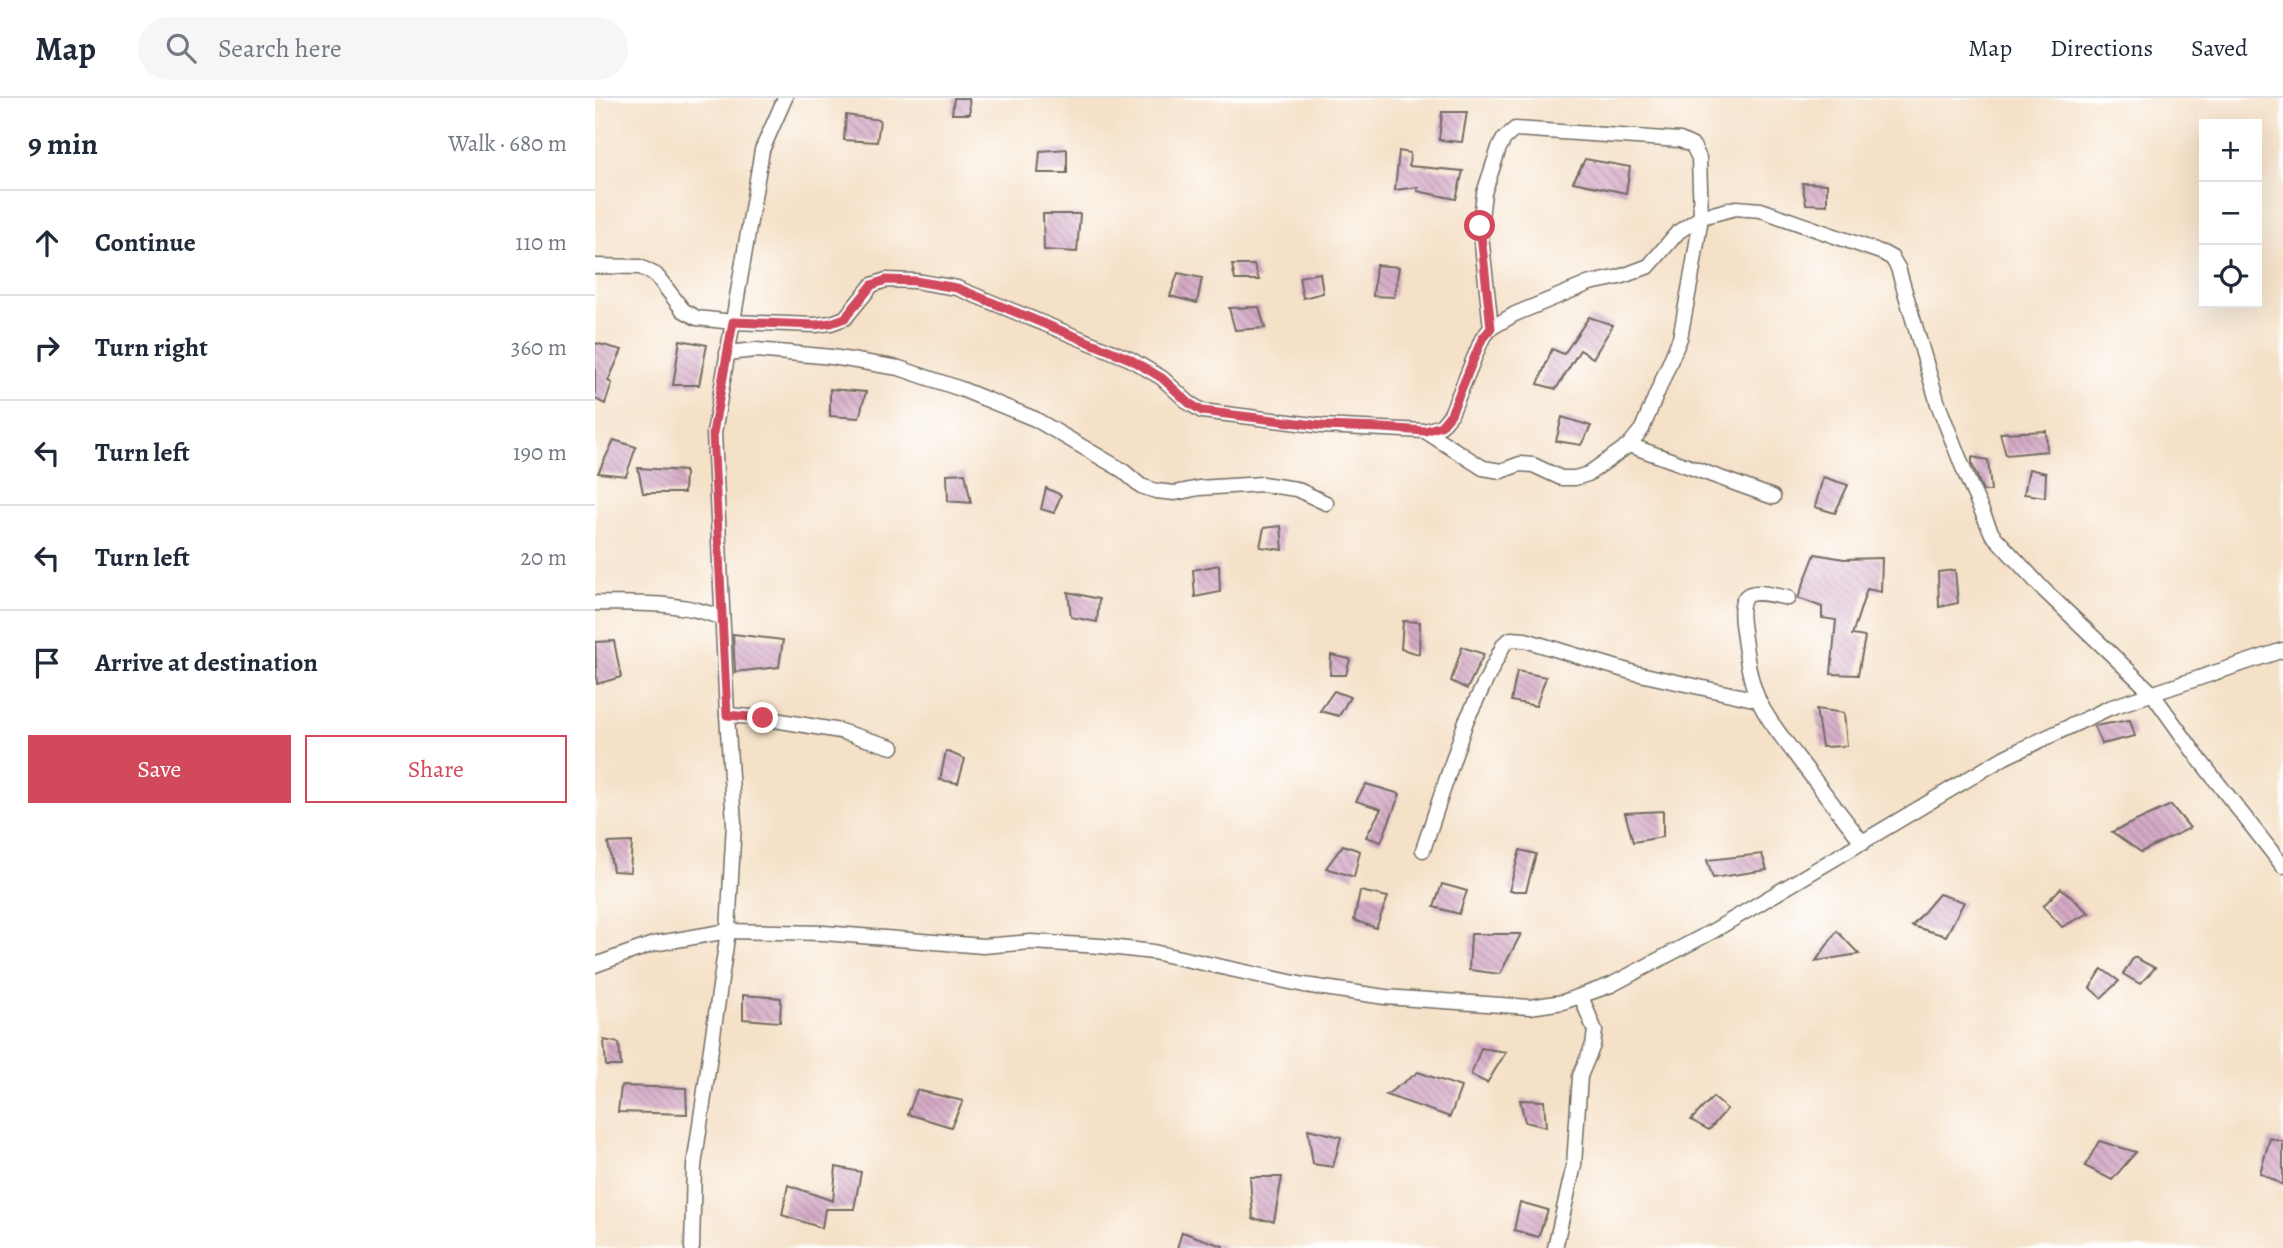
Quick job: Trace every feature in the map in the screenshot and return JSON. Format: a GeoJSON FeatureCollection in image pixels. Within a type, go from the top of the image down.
{"type":"FeatureCollection","features":[{"type":"Feature","properties":{"kind":"street"},"geometry":{"type":"LineString","coordinates":[[695,1247],[694,1166],[728,932],[734,823],[713,433],[762,150],[785,98]]}},
{"type":"Feature","properties":{"kind":"street"},"geometry":{"type":"LineString","coordinates":[[1425,431],[1483,468],[1501,471],[1520,464],[1533,465],[1561,478],[1588,474],[1629,445],[1642,429],[1680,338],[1701,217],[1699,158],[1693,146],[1680,139],[1515,129],[1504,139],[1483,193],[1480,226],[1491,328]]}},
{"type":"Feature","properties":{"kind":"street"},"geometry":{"type":"LineString","coordinates":[[595,266],[640,267],[656,275],[683,310],[697,318],[733,322],[815,325],[831,323],[845,318],[872,285],[886,280],[915,281],[957,288],[1130,359],[1162,378],[1189,403],[1202,411],[1322,426],[1425,431],[1441,426],[1451,414],[1482,339],[1491,328],[1515,314],[1590,283],[1649,267],[1678,232],[1701,217],[1736,208],[1761,210],[1883,253],[1892,258],[1898,268],[1938,404],[1992,534],[2044,590],[2151,693],[2283,866]]}},
{"type":"Feature","properties":{"kind":"street"},"geometry":{"type":"LineString","coordinates":[[727,353],[769,351],[832,357],[899,368],[961,389],[1035,419],[1122,470],[1141,486],[1156,491],[1175,493],[1199,488],[1262,484],[1296,489],[1326,503]]}},
{"type":"Feature","properties":{"kind":"street"},"geometry":{"type":"LineString","coordinates":[[1629,445],[1773,497]]}},
{"type":"Feature","properties":{"kind":"street"},"geometry":{"type":"LineString","coordinates":[[1788,598],[1761,592],[1748,594],[1741,602],[1747,662],[1758,700],[1863,843]]}},
{"type":"Feature","properties":{"kind":"street"},"geometry":{"type":"LineString","coordinates":[[595,603],[679,605],[700,608],[722,618]]}},
{"type":"Feature","properties":{"kind":"street"},"geometry":{"type":"LineString","coordinates":[[1423,850],[1466,720],[1504,644],[1511,639],[1525,640],[1630,672],[1758,700]]}},
{"type":"Feature","properties":{"kind":"street"},"geometry":{"type":"LineString","coordinates":[[595,965],[653,944],[728,932],[824,933],[983,946],[1031,942],[1101,946],[1153,952],[1304,985],[1385,997],[1530,1007],[1563,1002],[1611,985],[1666,957],[2005,757],[2109,708],[2283,650]]}},
{"type":"Feature","properties":{"kind":"street"},"geometry":{"type":"LineString","coordinates":[[727,715],[841,731],[892,747]]}},
{"type":"Feature","properties":{"kind":"street"},"geometry":{"type":"LineString","coordinates":[[1555,1248],[1574,1165],[1580,1076],[1593,1045],[1595,1031],[1581,996]]}},
{"type":"Feature","properties":{"kind":"building"},"geometry":{"type":"Polygon","coordinates":[[[954,98],[969,98],[970,114],[952,114],[954,98]]]}},
{"type":"Feature","properties":{"kind":"building"},"geometry":{"type":"Polygon","coordinates":[[[1442,112],[1467,112],[1462,142],[1439,140],[1442,112]]]}},
{"type":"Feature","properties":{"kind":"building"},"geometry":{"type":"Polygon","coordinates":[[[846,115],[880,120],[877,142],[844,140],[846,115]]]}},
{"type":"Feature","properties":{"kind":"building"},"geometry":{"type":"Polygon","coordinates":[[[1067,149],[1067,173],[1038,173],[1040,151],[1067,149]]]}},
{"type":"Feature","properties":{"kind":"building"},"geometry":{"type":"Polygon","coordinates":[[[1399,151],[1410,153],[1409,166],[1463,171],[1456,199],[1417,191],[1418,187],[1395,190],[1399,151]]]}},
{"type":"Feature","properties":{"kind":"building"},"geometry":{"type":"Polygon","coordinates":[[[1585,159],[1630,167],[1626,193],[1573,182],[1585,159]]]}},
{"type":"Feature","properties":{"kind":"building"},"geometry":{"type":"Polygon","coordinates":[[[1802,183],[1827,184],[1827,205],[1806,204],[1802,183]]]}},
{"type":"Feature","properties":{"kind":"building"},"geometry":{"type":"Polygon","coordinates":[[[1043,214],[1080,214],[1077,252],[1044,250],[1043,214]]]}},
{"type":"Feature","properties":{"kind":"building"},"geometry":{"type":"Polygon","coordinates":[[[1232,265],[1254,265],[1259,280],[1235,280],[1232,265]]]}},
{"type":"Feature","properties":{"kind":"building"},"geometry":{"type":"Polygon","coordinates":[[[1376,265],[1399,267],[1394,297],[1373,296],[1376,265]]]}},
{"type":"Feature","properties":{"kind":"building"},"geometry":{"type":"Polygon","coordinates":[[[1178,273],[1202,278],[1197,303],[1170,296],[1178,273]]]}},
{"type":"Feature","properties":{"kind":"building"},"geometry":{"type":"Polygon","coordinates":[[[1320,273],[1323,293],[1303,298],[1299,277],[1320,273]]]}},
{"type":"Feature","properties":{"kind":"building"},"geometry":{"type":"Polygon","coordinates":[[[1259,307],[1265,328],[1235,330],[1229,308],[1259,307]]]}},
{"type":"Feature","properties":{"kind":"building"},"geometry":{"type":"Polygon","coordinates":[[[1589,317],[1613,325],[1593,358],[1580,350],[1556,389],[1538,384],[1552,349],[1564,354],[1589,317]]]}},
{"type":"Feature","properties":{"kind":"building"},"geometry":{"type":"Polygon","coordinates":[[[680,340],[707,345],[699,385],[673,385],[680,340]]]}},
{"type":"Feature","properties":{"kind":"building"},"geometry":{"type":"Polygon","coordinates":[[[595,343],[622,350],[608,381],[612,383],[605,404],[595,399],[595,343]]]}},
{"type":"Feature","properties":{"kind":"building"},"geometry":{"type":"Polygon","coordinates":[[[830,389],[866,392],[859,418],[830,416],[830,389]]]}},
{"type":"Feature","properties":{"kind":"building"},"geometry":{"type":"Polygon","coordinates":[[[1562,417],[1591,426],[1581,445],[1556,441],[1562,417]]]}},
{"type":"Feature","properties":{"kind":"building"},"geometry":{"type":"Polygon","coordinates":[[[2046,431],[2047,451],[2006,455],[2000,433],[2046,431]]]}},
{"type":"Feature","properties":{"kind":"building"},"geometry":{"type":"Polygon","coordinates":[[[614,440],[636,447],[626,476],[598,473],[614,440]]]}},
{"type":"Feature","properties":{"kind":"building"},"geometry":{"type":"Polygon","coordinates":[[[1972,457],[1988,460],[1991,491],[1983,491],[1972,464],[1972,457]]]}},
{"type":"Feature","properties":{"kind":"building"},"geometry":{"type":"Polygon","coordinates":[[[638,468],[685,471],[684,493],[643,493],[638,468]]]}},
{"type":"Feature","properties":{"kind":"building"},"geometry":{"type":"Polygon","coordinates":[[[2029,469],[2046,473],[2045,497],[2024,494],[2029,469]]]}},
{"type":"Feature","properties":{"kind":"building"},"geometry":{"type":"Polygon","coordinates":[[[965,473],[971,503],[948,501],[947,474],[965,473]]]}},
{"type":"Feature","properties":{"kind":"building"},"geometry":{"type":"Polygon","coordinates":[[[1823,477],[1848,485],[1835,513],[1815,507],[1823,477]]]}},
{"type":"Feature","properties":{"kind":"building"},"geometry":{"type":"Polygon","coordinates":[[[1046,488],[1061,495],[1054,513],[1041,509],[1046,488]]]}},
{"type":"Feature","properties":{"kind":"building"},"geometry":{"type":"Polygon","coordinates":[[[1281,526],[1283,550],[1260,547],[1264,528],[1281,526]]]}},
{"type":"Feature","properties":{"kind":"building"},"geometry":{"type":"Polygon","coordinates":[[[1815,554],[1844,559],[1882,558],[1881,592],[1867,589],[1852,635],[1865,637],[1858,675],[1831,674],[1836,620],[1822,618],[1822,607],[1798,598],[1815,554]]]}},
{"type":"Feature","properties":{"kind":"building"},"geometry":{"type":"Polygon","coordinates":[[[1219,565],[1220,592],[1195,597],[1193,570],[1219,565]]]}},
{"type":"Feature","properties":{"kind":"building"},"geometry":{"type":"Polygon","coordinates":[[[1955,570],[1958,603],[1939,607],[1938,572],[1955,570]]]}},
{"type":"Feature","properties":{"kind":"building"},"geometry":{"type":"Polygon","coordinates":[[[1068,592],[1099,599],[1097,622],[1071,617],[1068,592]]]}},
{"type":"Feature","properties":{"kind":"building"},"geometry":{"type":"Polygon","coordinates":[[[1403,621],[1420,622],[1419,654],[1401,649],[1403,621]]]}},
{"type":"Feature","properties":{"kind":"building"},"geometry":{"type":"Polygon","coordinates":[[[733,634],[783,640],[779,667],[735,672],[733,634]]]}},
{"type":"Feature","properties":{"kind":"building"},"geometry":{"type":"Polygon","coordinates":[[[614,641],[621,677],[597,684],[595,642],[614,641]]]}},
{"type":"Feature","properties":{"kind":"building"},"geometry":{"type":"Polygon","coordinates":[[[1462,647],[1484,654],[1467,689],[1451,681],[1462,647]]]}},
{"type":"Feature","properties":{"kind":"building"},"geometry":{"type":"Polygon","coordinates":[[[1331,655],[1350,659],[1346,675],[1330,675],[1331,655]]]}},
{"type":"Feature","properties":{"kind":"building"},"geometry":{"type":"Polygon","coordinates":[[[1517,671],[1546,677],[1536,706],[1511,701],[1517,671]]]}},
{"type":"Feature","properties":{"kind":"building"},"geometry":{"type":"Polygon","coordinates":[[[1334,691],[1350,697],[1339,716],[1320,711],[1334,691]]]}},
{"type":"Feature","properties":{"kind":"building"},"geometry":{"type":"Polygon","coordinates":[[[1816,709],[1844,713],[1847,746],[1822,747],[1816,709]]]}},
{"type":"Feature","properties":{"kind":"building"},"geometry":{"type":"Polygon","coordinates":[[[2130,720],[2135,736],[2102,744],[2094,726],[2130,720]]]}},
{"type":"Feature","properties":{"kind":"building"},"geometry":{"type":"Polygon","coordinates":[[[946,751],[965,759],[958,783],[940,780],[946,751]]]}},
{"type":"Feature","properties":{"kind":"building"},"geometry":{"type":"Polygon","coordinates":[[[1366,784],[1400,794],[1381,842],[1366,837],[1381,809],[1356,801],[1366,784]]]}},
{"type":"Feature","properties":{"kind":"building"},"geometry":{"type":"Polygon","coordinates":[[[2171,805],[2190,828],[2141,852],[2112,832],[2171,805]]]}},
{"type":"Feature","properties":{"kind":"building"},"geometry":{"type":"Polygon","coordinates":[[[1663,811],[1663,837],[1633,842],[1625,813],[1663,811]]]}},
{"type":"Feature","properties":{"kind":"building"},"geometry":{"type":"Polygon","coordinates":[[[632,842],[630,872],[613,871],[608,843],[632,842]]]}},
{"type":"Feature","properties":{"kind":"building"},"geometry":{"type":"Polygon","coordinates":[[[1343,845],[1360,851],[1354,877],[1326,868],[1343,845]]]}},
{"type":"Feature","properties":{"kind":"building"},"geometry":{"type":"Polygon","coordinates":[[[1520,850],[1536,854],[1526,891],[1509,891],[1520,850]]]}},
{"type":"Feature","properties":{"kind":"building"},"geometry":{"type":"Polygon","coordinates":[[[1762,854],[1767,870],[1713,878],[1707,860],[1762,854]]]}},
{"type":"Feature","properties":{"kind":"building"},"geometry":{"type":"Polygon","coordinates":[[[1442,884],[1467,891],[1459,914],[1434,907],[1442,884]]]}},
{"type":"Feature","properties":{"kind":"building"},"geometry":{"type":"Polygon","coordinates":[[[2061,888],[2089,913],[2062,927],[2043,906],[2061,888]]]}},
{"type":"Feature","properties":{"kind":"building"},"geometry":{"type":"Polygon","coordinates":[[[1360,891],[1388,897],[1376,928],[1354,920],[1360,891]]]}},
{"type":"Feature","properties":{"kind":"building"},"geometry":{"type":"Polygon","coordinates":[[[1939,894],[1964,902],[1946,936],[1912,926],[1939,894]]]}},
{"type":"Feature","properties":{"kind":"building"},"geometry":{"type":"Polygon","coordinates":[[[1837,931],[1859,954],[1816,961],[1837,931]]]}},
{"type":"Feature","properties":{"kind":"building"},"geometry":{"type":"Polygon","coordinates":[[[1471,934],[1521,934],[1500,974],[1469,970],[1471,934]]]}},
{"type":"Feature","properties":{"kind":"building"},"geometry":{"type":"Polygon","coordinates":[[[2134,957],[2155,968],[2140,984],[2123,974],[2134,957]]]}},
{"type":"Feature","properties":{"kind":"building"},"geometry":{"type":"Polygon","coordinates":[[[2102,969],[2119,981],[2101,998],[2090,988],[2102,969]]]}},
{"type":"Feature","properties":{"kind":"building"},"geometry":{"type":"Polygon","coordinates":[[[743,995],[781,998],[780,1022],[743,1019],[743,995]]]}},
{"type":"Feature","properties":{"kind":"building"},"geometry":{"type":"Polygon","coordinates":[[[604,1040],[619,1043],[621,1066],[606,1066],[604,1040]]]}},
{"type":"Feature","properties":{"kind":"building"},"geometry":{"type":"Polygon","coordinates":[[[1481,1048],[1506,1052],[1487,1083],[1471,1075],[1481,1048]]]}},
{"type":"Feature","properties":{"kind":"building"},"geometry":{"type":"Polygon","coordinates":[[[1418,1072],[1461,1087],[1450,1117],[1386,1095],[1418,1072]]]}},
{"type":"Feature","properties":{"kind":"building"},"geometry":{"type":"Polygon","coordinates":[[[621,1086],[686,1088],[687,1114],[618,1112],[621,1086]]]}},
{"type":"Feature","properties":{"kind":"building"},"geometry":{"type":"Polygon","coordinates":[[[917,1090],[963,1101],[951,1127],[908,1114],[917,1090]]]}},
{"type":"Feature","properties":{"kind":"building"},"geometry":{"type":"Polygon","coordinates":[[[1713,1097],[1727,1109],[1709,1130],[1691,1120],[1713,1097]]]}},
{"type":"Feature","properties":{"kind":"building"},"geometry":{"type":"Polygon","coordinates":[[[1520,1100],[1544,1101],[1546,1127],[1525,1122],[1520,1100]]]}},
{"type":"Feature","properties":{"kind":"building"},"geometry":{"type":"Polygon","coordinates":[[[1308,1129],[1341,1137],[1333,1167],[1313,1164],[1308,1129]]]}},
{"type":"Feature","properties":{"kind":"building"},"geometry":{"type":"Polygon","coordinates":[[[2270,1138],[2283,1142],[2283,1185],[2260,1173],[2270,1138]]]}},
{"type":"Feature","properties":{"kind":"building"},"geometry":{"type":"Polygon","coordinates":[[[2099,1141],[2136,1152],[2112,1180],[2085,1166],[2099,1141]]]}},
{"type":"Feature","properties":{"kind":"building"},"geometry":{"type":"Polygon","coordinates":[[[836,1167],[861,1172],[854,1209],[825,1209],[822,1228],[782,1215],[788,1185],[833,1201],[836,1167]]]}},
{"type":"Feature","properties":{"kind":"building"},"geometry":{"type":"Polygon","coordinates":[[[1250,1177],[1282,1177],[1274,1221],[1253,1219],[1250,1177]]]}},
{"type":"Feature","properties":{"kind":"building"},"geometry":{"type":"Polygon","coordinates":[[[1520,1202],[1548,1210],[1538,1237],[1514,1230],[1520,1202]]]}},
{"type":"Feature","properties":{"kind":"building"},"geometry":{"type":"Polygon","coordinates":[[[1182,1232],[1223,1246],[1223,1248],[1177,1248],[1182,1232]]]}},
{"type":"Feature","properties":{"kind":"route"},"geometry":{"type":"LineString","coordinates":[[763,718],[727,715],[713,433],[733,322],[815,325],[831,323],[845,318],[872,285],[886,280],[915,281],[957,288],[1130,359],[1162,378],[1189,403],[1202,411],[1322,426],[1425,431],[1441,426],[1451,414],[1482,339],[1491,328],[1480,226]]}}]}
